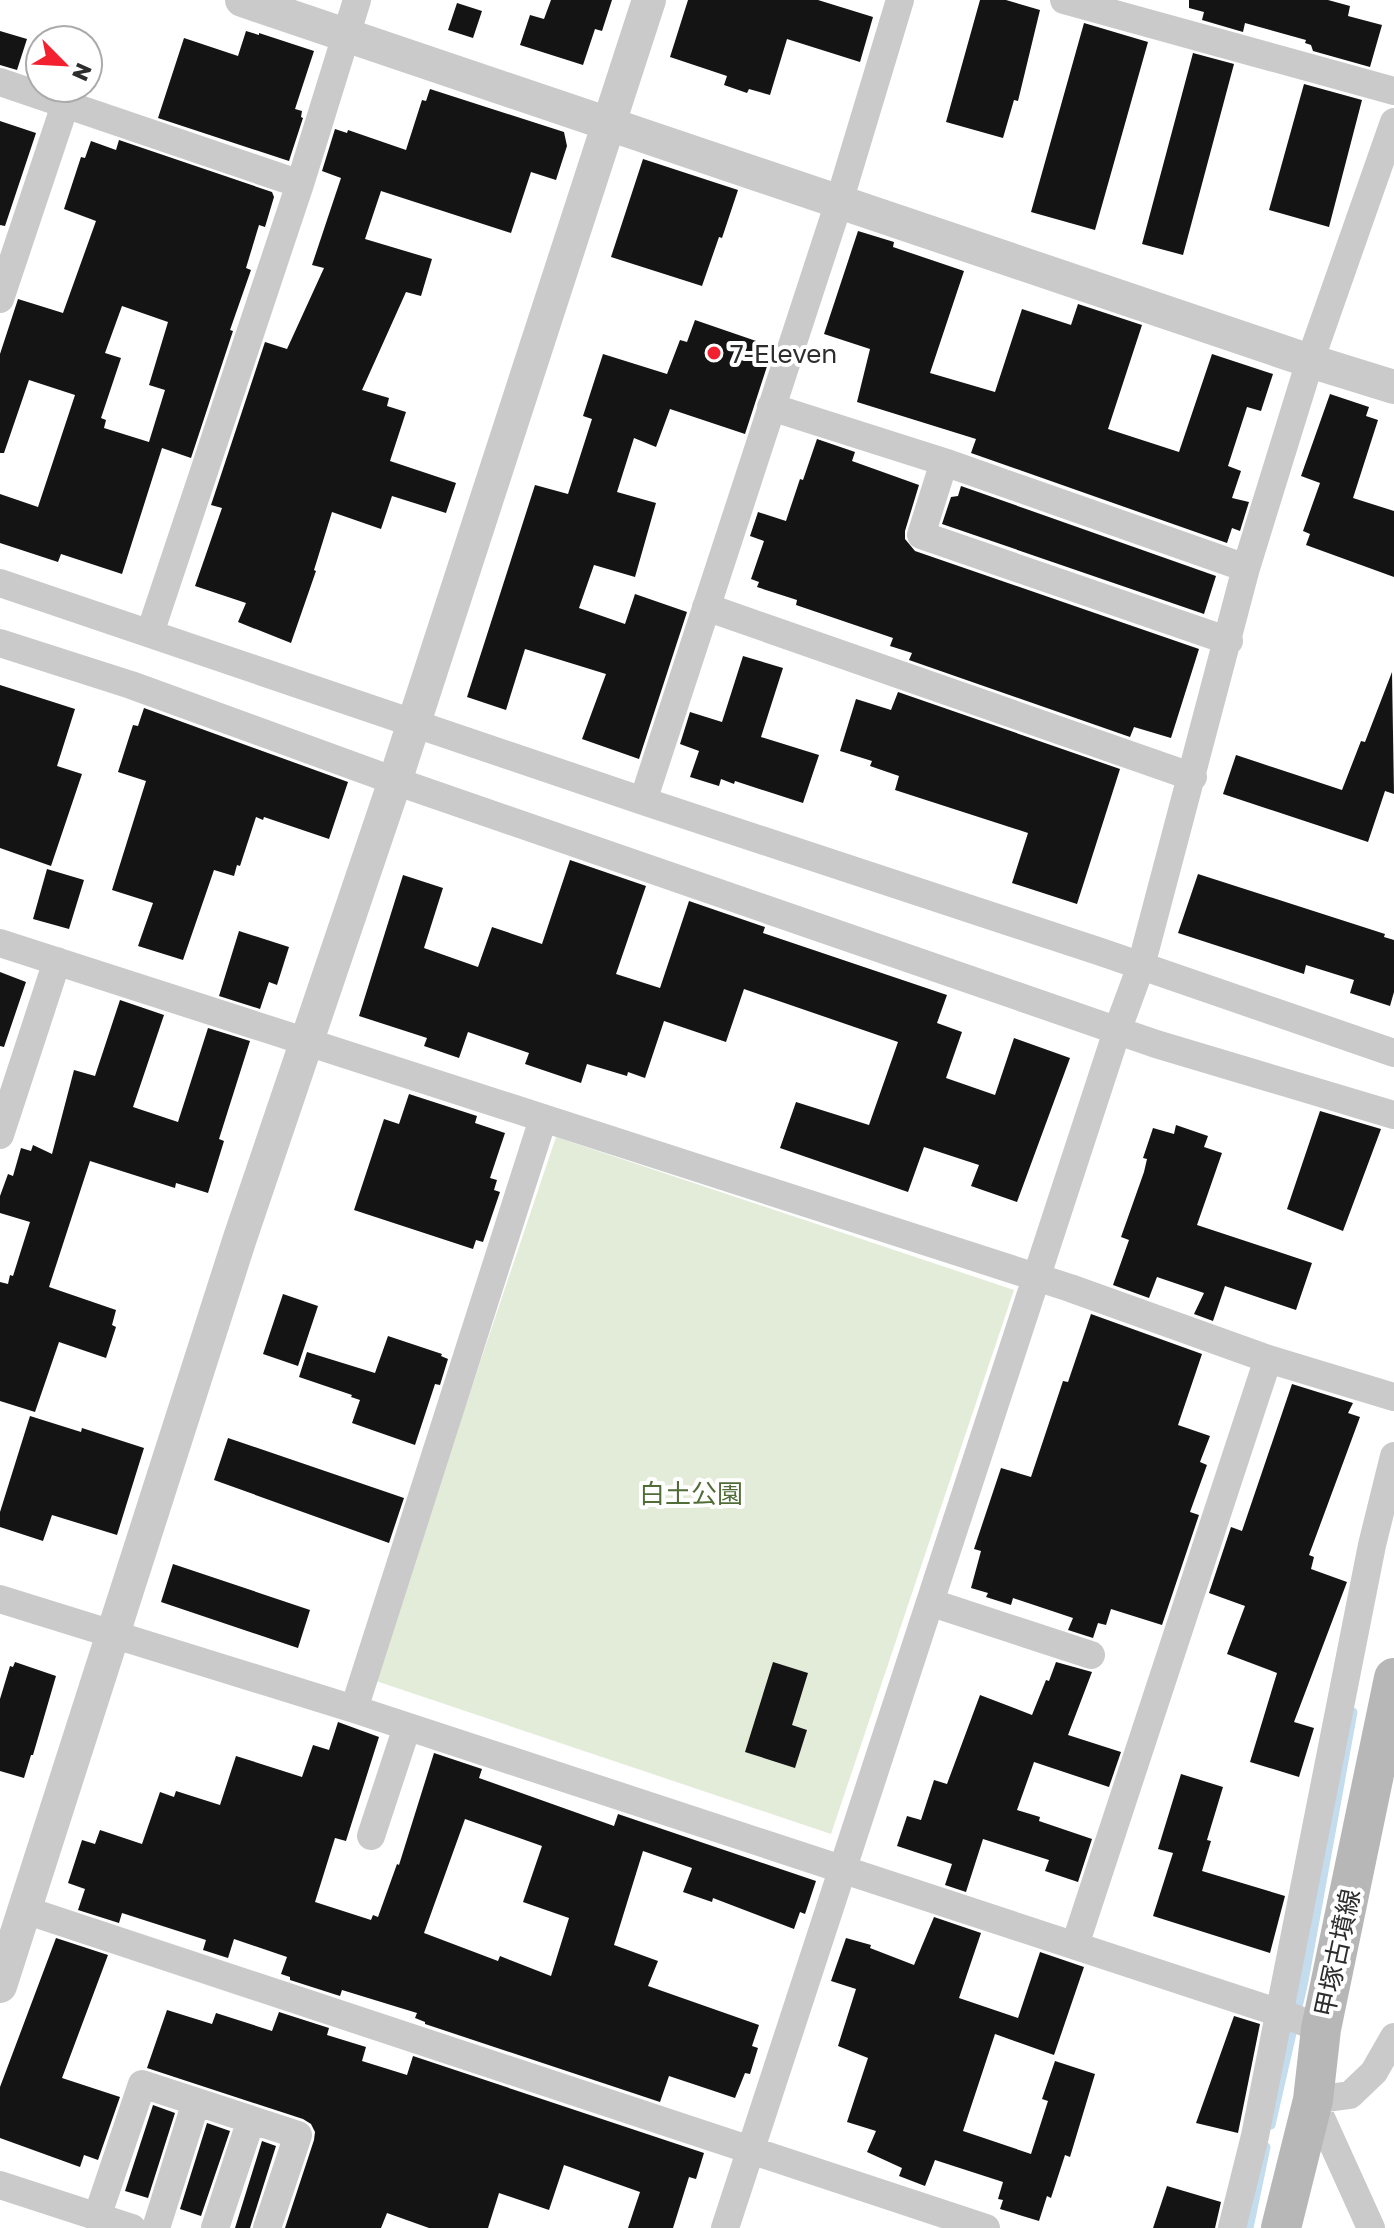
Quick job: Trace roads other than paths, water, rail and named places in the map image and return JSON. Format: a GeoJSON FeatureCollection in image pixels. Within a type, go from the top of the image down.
{"type":"FeatureCollection","features":[{"type":"Feature","properties":{"kind":"main road","name":"甲塚古墳線"},"geometry":{"type":"LineString","coordinates":[[1281,2228],[1313,2100],[1300,2020],[1394,1678]]}},
{"type":"Feature","properties":{"kind":"street"},"geometry":{"type":"LineString","coordinates":[[242,0],[1394,387]]}},
{"type":"Feature","properties":{"kind":"street"},"geometry":{"type":"LineString","coordinates":[[150,633],[300,184],[357,0]]}},
{"type":"Feature","properties":{"kind":"street"},"geometry":{"type":"LineString","coordinates":[[0,1986],[240,1238],[395,781],[649,0]]}},
{"type":"Feature","properties":{"kind":"street"},"geometry":{"type":"LineString","coordinates":[[643,801],[839,202],[900,0]]}},
{"type":"Feature","properties":{"kind":"street"},"geometry":{"type":"LineString","coordinates":[[1064,0],[1394,91]]}},
{"type":"Feature","properties":{"kind":"street"},"geometry":{"type":"LineString","coordinates":[[0,82],[300,184]]}},
{"type":"Feature","properties":{"kind":"street"},"geometry":{"type":"LineString","coordinates":[[0,299],[65,105]]}},
{"type":"Feature","properties":{"kind":"street"},"geometry":{"type":"LineString","coordinates":[[725,2228],[1117,1031],[1141,966],[1246,568],[1310,361],[1394,122]]}},
{"type":"Feature","properties":{"kind":"street"},"geometry":{"type":"LineString","coordinates":[[771,407],[944,462],[1246,568]]}},
{"type":"Feature","properties":{"kind":"street"},"geometry":{"type":"LineString","coordinates":[[944,462],[921,535],[1229,641]]}},
{"type":"Feature","properties":{"kind":"street"},"geometry":{"type":"LineString","coordinates":[[0,583],[1394,1052]]}},
{"type":"Feature","properties":{"kind":"street"},"geometry":{"type":"LineString","coordinates":[[706,607],[1193,777]]}},
{"type":"Feature","properties":{"kind":"street"},"geometry":{"type":"LineString","coordinates":[[0,643],[131,685],[395,781],[1117,1031],[1394,1115]]}},
{"type":"Feature","properties":{"kind":"street"},"geometry":{"type":"LineString","coordinates":[[0,943],[1037,1279],[1268,1359],[1394,1397]]}},
{"type":"Feature","properties":{"kind":"street"},"geometry":{"type":"LineString","coordinates":[[0,1135],[57,961]]}},
{"type":"Feature","properties":{"kind":"street"},"geometry":{"type":"LineString","coordinates":[[354,1709],[543,1119]]}},
{"type":"Feature","properties":{"kind":"street"},"geometry":{"type":"LineString","coordinates":[[1075,1945],[1268,1359]]}},
{"type":"Feature","properties":{"kind":"street"},"geometry":{"type":"LineString","coordinates":[[1232,2228],[1255,2136],[1300,2020],[1382,1547],[1394,1456]]}},
{"type":"Feature","properties":{"kind":"street"},"geometry":{"type":"LineString","coordinates":[[0,1599],[354,1709],[1300,2020]]}},
{"type":"Feature","properties":{"kind":"street"},"geometry":{"type":"LineString","coordinates":[[932,1603],[1091,1655]]}},
{"type":"Feature","properties":{"kind":"street"},"geometry":{"type":"LineString","coordinates":[[371,1836],[407,1727]]}},
{"type":"Feature","properties":{"kind":"street"},"geometry":{"type":"LineString","coordinates":[[25,1910],[986,2228]]}},
{"type":"Feature","properties":{"kind":"street"},"geometry":{"type":"LineString","coordinates":[[1371,2228],[1313,2100],[1350,2095],[1384,2078],[1394,2037]]}},
{"type":"Feature","properties":{"kind":"street"},"geometry":{"type":"LineString","coordinates":[[97,2217],[142,2084],[298,2135],[267,2228]]}},
{"type":"Feature","properties":{"kind":"street"},"geometry":{"type":"LineString","coordinates":[[156,2228],[196,2102]]}},
{"type":"Feature","properties":{"kind":"street"},"geometry":{"type":"LineString","coordinates":[[215,2228],[251,2120]]}},
{"type":"Feature","properties":{"kind":"street"},"geometry":{"type":"LineString","coordinates":[[0,2185],[132,2228]]}},
{"type":"Feature","properties":{"kind":"waterway"},"geometry":{"type":"LineString","coordinates":[[1271,2125],[1304,1981],[1353,1712]]}},
{"type":"Feature","properties":{"kind":"waterway"},"geometry":{"type":"LineString","coordinates":[[1249,2228],[1266,2147]]}},
{"type":"Feature","properties":{"kind":"place","name":"7-Eleven"},"geometry":{"type":"Point","coordinates":[714,353]}},
{"type":"Feature","properties":{"kind":"park label","name":"白土公園"},"geometry":{"type":"Point","coordinates":[691,1493]}}]}
